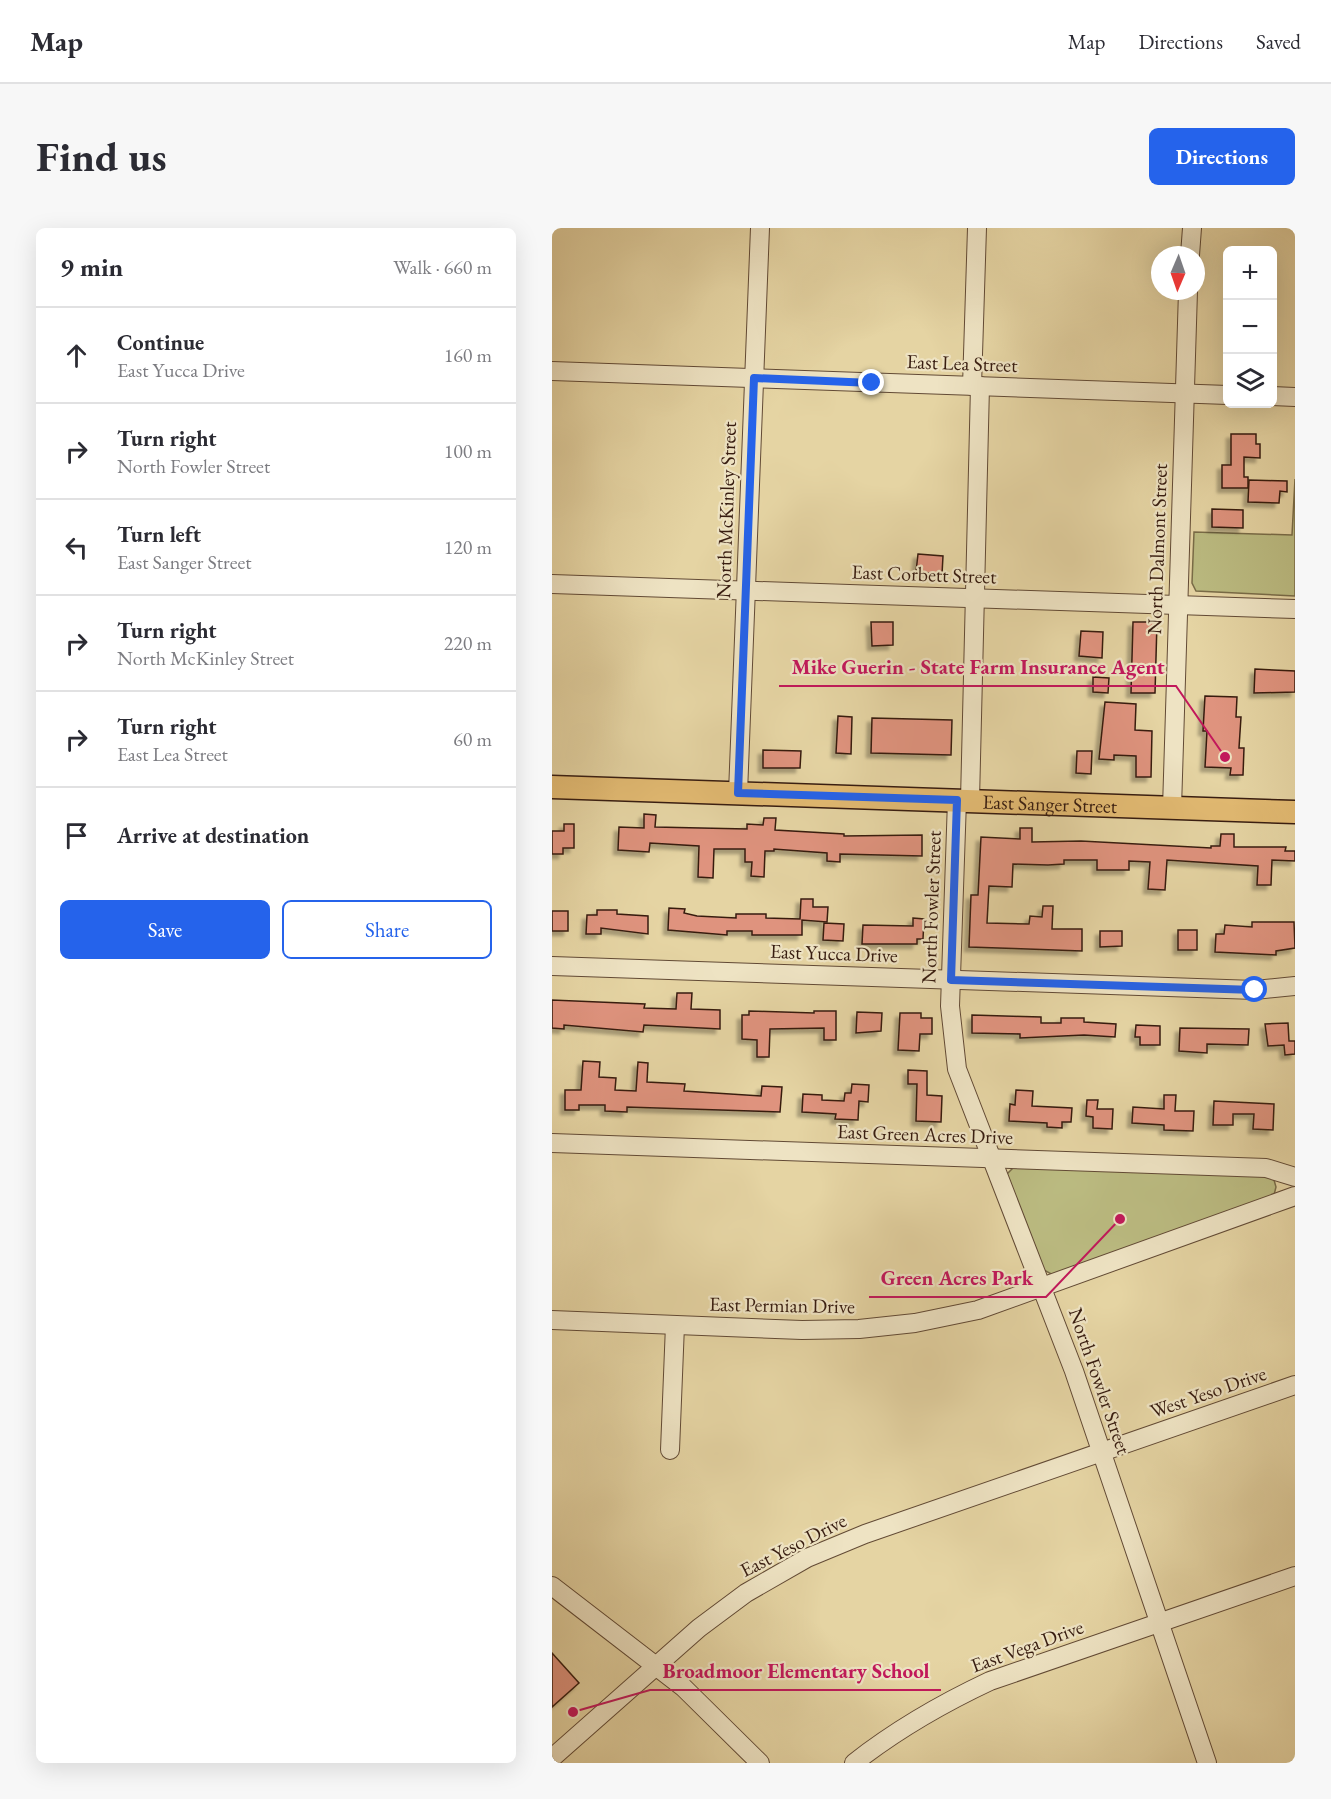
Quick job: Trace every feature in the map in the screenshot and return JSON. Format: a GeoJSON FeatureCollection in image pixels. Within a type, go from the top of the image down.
{"type":"FeatureCollection","features":[{"type":"Feature","properties":{"kind":"main road","name":"East Sanger Street"},"geometry":{"type":"LineString","coordinates":[[552,787],[1295,812]]}},
{"type":"Feature","properties":{"kind":"main road"},"geometry":{"type":"LineString","coordinates":[[1196,808],[1206,816],[1295,822]]}},
{"type":"Feature","properties":{"kind":"street","name":"North McKinley Street"},"geometry":{"type":"LineString","coordinates":[[738,793],[760,228]]}},
{"type":"Feature","properties":{"kind":"street","name":"North Fowler Street"},"geometry":{"type":"LineString","coordinates":[[977,228],[973,598],[950,1006],[957,1069],[1042,1287],[1161,1623],[1207,1763]]}},
{"type":"Feature","properties":{"kind":"street"},"geometry":{"type":"LineString","coordinates":[[1191,246],[1192,228]]}},
{"type":"Feature","properties":{"kind":"street","name":"North Dalmont Street"},"geometry":{"type":"LineString","coordinates":[[1172,808],[1188,300]]}},
{"type":"Feature","properties":{"kind":"street","name":"East Lea Street"},"geometry":{"type":"LineString","coordinates":[[552,371],[1223,395]]}},
{"type":"Feature","properties":{"kind":"street"},"geometry":{"type":"LineString","coordinates":[[1277,396],[1295,397]]}},
{"type":"Feature","properties":{"kind":"street","name":"East Corbett Street"},"geometry":{"type":"LineString","coordinates":[[552,584],[1295,609]]}},
{"type":"Feature","properties":{"kind":"street","name":"East Yucca Drive"},"geometry":{"type":"LineString","coordinates":[[552,966],[1255,990],[1295,986]]}},
{"type":"Feature","properties":{"kind":"street","name":"East Green Acres Drive"},"geometry":{"type":"LineString","coordinates":[[552,1143],[1266,1168],[1295,1177]]}},
{"type":"Feature","properties":{"kind":"street","name":"East Permian Drive"},"geometry":{"type":"LineString","coordinates":[[552,1320],[802,1330],[886,1327],[978,1310],[1295,1196]]}},
{"type":"Feature","properties":{"kind":"street"},"geometry":{"type":"LineString","coordinates":[[670,1450],[675,1325]]}},
{"type":"Feature","properties":{"kind":"street","name":"West Yeso Drive"},"geometry":{"type":"LineString","coordinates":[[1101,1453],[1295,1385]]}},
{"type":"Feature","properties":{"kind":"street","name":"East Yeso Drive"},"geometry":{"type":"LineString","coordinates":[[552,1758],[699,1628],[746,1593],[807,1558],[865,1534],[1101,1453]]}},
{"type":"Feature","properties":{"kind":"street","name":"East Vega Drive"},"geometry":{"type":"LineString","coordinates":[[854,1763],[887,1737],[950,1700],[980,1686],[1295,1576]]}},
{"type":"Feature","properties":{"kind":"street"},"geometry":{"type":"LineString","coordinates":[[552,1586],[655,1668],[683,1687],[760,1763]]}},
{"type":"Feature","properties":{"kind":"green space"},"geometry":{"type":"Polygon","coordinates":[[[1295,479],[1295,596],[1196,591],[1192,583],[1194,532],[1292,535],[1295,479]]]}},
{"type":"Feature","properties":{"kind":"green space"},"geometry":{"type":"Polygon","coordinates":[[[1014,1167],[1266,1175],[1274,1180],[1276,1187],[1274,1195],[1053,1275],[1044,1270],[1007,1174],[1014,1167]]]}},
{"type":"Feature","properties":{"kind":"building"},"geometry":{"type":"Polygon","coordinates":[[[1231,434],[1256,434],[1256,444],[1260,444],[1260,458],[1244,457],[1244,477],[1248,477],[1248,488],[1222,488],[1222,465],[1231,465],[1231,434]]]}},
{"type":"Feature","properties":{"kind":"building"},"geometry":{"type":"Polygon","coordinates":[[[1249,480],[1287,481],[1287,492],[1280,491],[1279,503],[1248,502],[1249,480]]]}},
{"type":"Feature","properties":{"kind":"building"},"geometry":{"type":"Polygon","coordinates":[[[1212,509],[1243,510],[1243,528],[1212,527],[1212,509]]]}},
{"type":"Feature","properties":{"kind":"building"},"geometry":{"type":"Polygon","coordinates":[[[918,554],[943,556],[942,574],[916,572],[918,554]]]}},
{"type":"Feature","properties":{"kind":"building"},"geometry":{"type":"Polygon","coordinates":[[[871,622],[893,622],[893,645],[872,646],[871,622]]]}},
{"type":"Feature","properties":{"kind":"building"},"geometry":{"type":"Polygon","coordinates":[[[1133,622],[1157,622],[1155,693],[1131,693],[1133,622]]]}},
{"type":"Feature","properties":{"kind":"building"},"geometry":{"type":"Polygon","coordinates":[[[1081,631],[1103,632],[1102,658],[1079,656],[1081,631]]]}},
{"type":"Feature","properties":{"kind":"building"},"geometry":{"type":"Polygon","coordinates":[[[1255,669],[1295,671],[1295,692],[1254,693],[1255,669]]]}},
{"type":"Feature","properties":{"kind":"building"},"geometry":{"type":"Polygon","coordinates":[[[1093,677],[1109,678],[1108,693],[1093,692],[1093,677]]]}},
{"type":"Feature","properties":{"kind":"building"},"geometry":{"type":"Polygon","coordinates":[[[1205,696],[1237,697],[1236,717],[1241,717],[1239,748],[1244,748],[1243,775],[1230,775],[1231,768],[1205,767],[1207,731],[1203,731],[1205,696]]]}},
{"type":"Feature","properties":{"kind":"building"},"geometry":{"type":"Polygon","coordinates":[[[1105,702],[1136,704],[1135,730],[1152,731],[1151,777],[1136,777],[1136,756],[1114,755],[1114,760],[1099,759],[1105,702]]]}},
{"type":"Feature","properties":{"kind":"building"},"geometry":{"type":"Polygon","coordinates":[[[838,716],[852,717],[851,754],[836,753],[838,716]]]}},
{"type":"Feature","properties":{"kind":"building"},"geometry":{"type":"Polygon","coordinates":[[[872,718],[952,720],[951,755],[871,753],[872,718]]]}},
{"type":"Feature","properties":{"kind":"building"},"geometry":{"type":"Polygon","coordinates":[[[763,750],[801,751],[800,768],[763,768],[763,750]]]}},
{"type":"Feature","properties":{"kind":"building"},"geometry":{"type":"Polygon","coordinates":[[[1077,751],[1092,751],[1091,774],[1076,773],[1077,751]]]}},
{"type":"Feature","properties":{"kind":"building"},"geometry":{"type":"Polygon","coordinates":[[[644,814],[656,815],[655,827],[747,829],[747,824],[763,825],[764,818],[776,818],[775,830],[844,834],[844,836],[922,835],[922,856],[840,854],[840,862],[827,861],[827,853],[774,849],[774,851],[765,851],[764,877],[751,876],[752,862],[745,862],[745,849],[714,849],[713,878],[698,877],[699,846],[650,843],[649,852],[618,850],[619,827],[644,828],[644,814]]]}},
{"type":"Feature","properties":{"kind":"building"},"geometry":{"type":"Polygon","coordinates":[[[564,824],[574,824],[574,848],[563,848],[563,854],[552,854],[552,831],[564,831],[564,824]]]}},
{"type":"Feature","properties":{"kind":"building"},"geometry":{"type":"Polygon","coordinates":[[[1020,828],[1032,828],[1032,842],[1081,841],[1211,848],[1211,846],[1220,846],[1221,834],[1234,834],[1234,847],[1286,847],[1285,851],[1295,851],[1295,861],[1272,860],[1271,885],[1257,885],[1258,866],[1167,860],[1165,890],[1148,889],[1150,862],[1129,861],[1129,870],[1097,870],[1097,860],[1064,860],[1064,864],[1048,865],[1013,864],[1012,887],[989,886],[987,923],[1029,924],[1030,916],[1042,917],[1043,906],[1053,906],[1052,929],[1082,929],[1082,951],[969,947],[971,895],[978,895],[981,837],[1020,839],[1020,828]]]}},
{"type":"Feature","properties":{"kind":"building"},"geometry":{"type":"Polygon","coordinates":[[[801,899],[813,899],[813,907],[828,907],[827,922],[802,920],[802,935],[752,935],[752,931],[727,931],[727,935],[668,930],[669,908],[685,909],[684,913],[697,916],[736,918],[736,914],[766,914],[766,918],[800,919],[801,899]]]}},
{"type":"Feature","properties":{"kind":"building"},"geometry":{"type":"Polygon","coordinates":[[[597,910],[617,910],[617,914],[648,916],[648,934],[601,928],[601,934],[586,934],[587,915],[597,915],[597,910]]]}},
{"type":"Feature","properties":{"kind":"building"},"geometry":{"type":"Polygon","coordinates":[[[552,911],[568,911],[568,931],[552,931],[552,911]]]}},
{"type":"Feature","properties":{"kind":"building"},"geometry":{"type":"Polygon","coordinates":[[[913,918],[924,919],[923,939],[917,939],[917,944],[862,944],[863,925],[913,926],[913,918]]]}},
{"type":"Feature","properties":{"kind":"building"},"geometry":{"type":"Polygon","coordinates":[[[1252,922],[1294,922],[1295,948],[1276,951],[1276,955],[1215,952],[1216,934],[1224,934],[1225,925],[1252,927],[1252,922]]]}},
{"type":"Feature","properties":{"kind":"building"},"geometry":{"type":"Polygon","coordinates":[[[824,923],[844,924],[843,941],[823,940],[824,923]]]}},
{"type":"Feature","properties":{"kind":"building"},"geometry":{"type":"Polygon","coordinates":[[[1178,930],[1197,930],[1197,950],[1178,950],[1178,930]]]}},
{"type":"Feature","properties":{"kind":"building"},"geometry":{"type":"Polygon","coordinates":[[[1100,931],[1122,931],[1122,946],[1100,947],[1100,931]]]}},
{"type":"Feature","properties":{"kind":"building"},"geometry":{"type":"Polygon","coordinates":[[[677,993],[692,993],[691,1009],[720,1010],[720,1029],[644,1025],[643,1032],[564,1025],[564,1029],[552,1028],[552,1000],[645,1004],[644,1008],[676,1009],[677,993]]]}},
{"type":"Feature","properties":{"kind":"building"},"geometry":{"type":"Polygon","coordinates":[[[749,1011],[814,1013],[814,1011],[836,1011],[836,1040],[824,1040],[824,1028],[770,1029],[769,1057],[757,1057],[757,1040],[742,1039],[742,1015],[749,1015],[749,1011]]]}},
{"type":"Feature","properties":{"kind":"building"},"geometry":{"type":"Polygon","coordinates":[[[857,1012],[882,1013],[881,1031],[856,1033],[857,1012]]]}},
{"type":"Feature","properties":{"kind":"building"},"geometry":{"type":"Polygon","coordinates":[[[900,1013],[921,1013],[921,1018],[932,1018],[932,1034],[920,1034],[919,1051],[898,1050],[900,1013]]]}},
{"type":"Feature","properties":{"kind":"building"},"geometry":{"type":"Polygon","coordinates":[[[972,1015],[1041,1017],[1041,1023],[1061,1023],[1061,1018],[1084,1018],[1084,1022],[1116,1024],[1115,1037],[1084,1035],[1020,1038],[1020,1034],[972,1033],[972,1015]]]}},
{"type":"Feature","properties":{"kind":"building"},"geometry":{"type":"Polygon","coordinates":[[[1288,1023],[1289,1041],[1295,1041],[1295,1054],[1285,1055],[1284,1045],[1268,1046],[1265,1024],[1288,1023]]]}},
{"type":"Feature","properties":{"kind":"building"},"geometry":{"type":"Polygon","coordinates":[[[1136,1025],[1160,1026],[1160,1045],[1140,1045],[1140,1037],[1135,1037],[1136,1025]]]}},
{"type":"Feature","properties":{"kind":"building"},"geometry":{"type":"Polygon","coordinates":[[[1180,1028],[1249,1029],[1248,1045],[1207,1044],[1207,1053],[1179,1051],[1180,1028]]]}},
{"type":"Feature","properties":{"kind":"building"},"geometry":{"type":"Polygon","coordinates":[[[583,1061],[600,1062],[599,1077],[616,1078],[615,1090],[636,1091],[638,1062],[648,1063],[647,1082],[685,1084],[684,1091],[761,1096],[762,1086],[782,1087],[780,1112],[627,1107],[627,1112],[605,1111],[605,1105],[579,1105],[579,1110],[565,1110],[565,1090],[581,1090],[583,1061]]]}},
{"type":"Feature","properties":{"kind":"building"},"geometry":{"type":"Polygon","coordinates":[[[908,1070],[927,1071],[927,1095],[942,1096],[941,1122],[916,1121],[917,1084],[908,1084],[908,1070]]]}},
{"type":"Feature","properties":{"kind":"building"},"geometry":{"type":"Polygon","coordinates":[[[852,1084],[869,1085],[868,1102],[859,1101],[858,1120],[835,1119],[836,1114],[802,1112],[803,1094],[822,1095],[822,1100],[844,1101],[845,1093],[851,1093],[852,1084]]]}},
{"type":"Feature","properties":{"kind":"building"},"geometry":{"type":"Polygon","coordinates":[[[1016,1090],[1033,1091],[1032,1106],[1072,1108],[1071,1122],[1062,1122],[1062,1128],[1047,1127],[1047,1123],[1009,1121],[1010,1104],[1015,1105],[1016,1090]]]}},
{"type":"Feature","properties":{"kind":"building"},"geometry":{"type":"Polygon","coordinates":[[[1164,1095],[1176,1095],[1175,1111],[1194,1111],[1193,1131],[1164,1130],[1164,1125],[1132,1123],[1133,1107],[1164,1109],[1164,1095]]]}},
{"type":"Feature","properties":{"kind":"building"},"geometry":{"type":"Polygon","coordinates":[[[1087,1100],[1098,1100],[1097,1109],[1113,1109],[1112,1129],[1093,1128],[1093,1117],[1086,1116],[1087,1100]]]}},
{"type":"Feature","properties":{"kind":"building"},"geometry":{"type":"Polygon","coordinates":[[[1214,1101],[1274,1104],[1273,1130],[1253,1129],[1254,1114],[1233,1114],[1233,1125],[1213,1125],[1214,1101]]]}},
{"type":"Feature","properties":{"kind":"building"},"geometry":{"type":"Polygon","coordinates":[[[552,1653],[579,1683],[552,1707],[552,1653]]]}},
{"type":"Feature","properties":{"kind":"place","name":"Mike Guerin - State Farm Insurance Agent"},"geometry":{"type":"Point","coordinates":[1225,757]}},
{"type":"Feature","properties":{"kind":"place","name":"Green Acres Park"},"geometry":{"type":"Point","coordinates":[1120,1219]}},
{"type":"Feature","properties":{"kind":"place","name":"Broadmoor Elementary School"},"geometry":{"type":"Point","coordinates":[573,1712]}},
{"type":"Feature","properties":{"kind":"route"},"geometry":{"type":"LineString","coordinates":[[872,383],[754,378],[738,793],[957,800],[951,980],[1255,990]]}}]}
